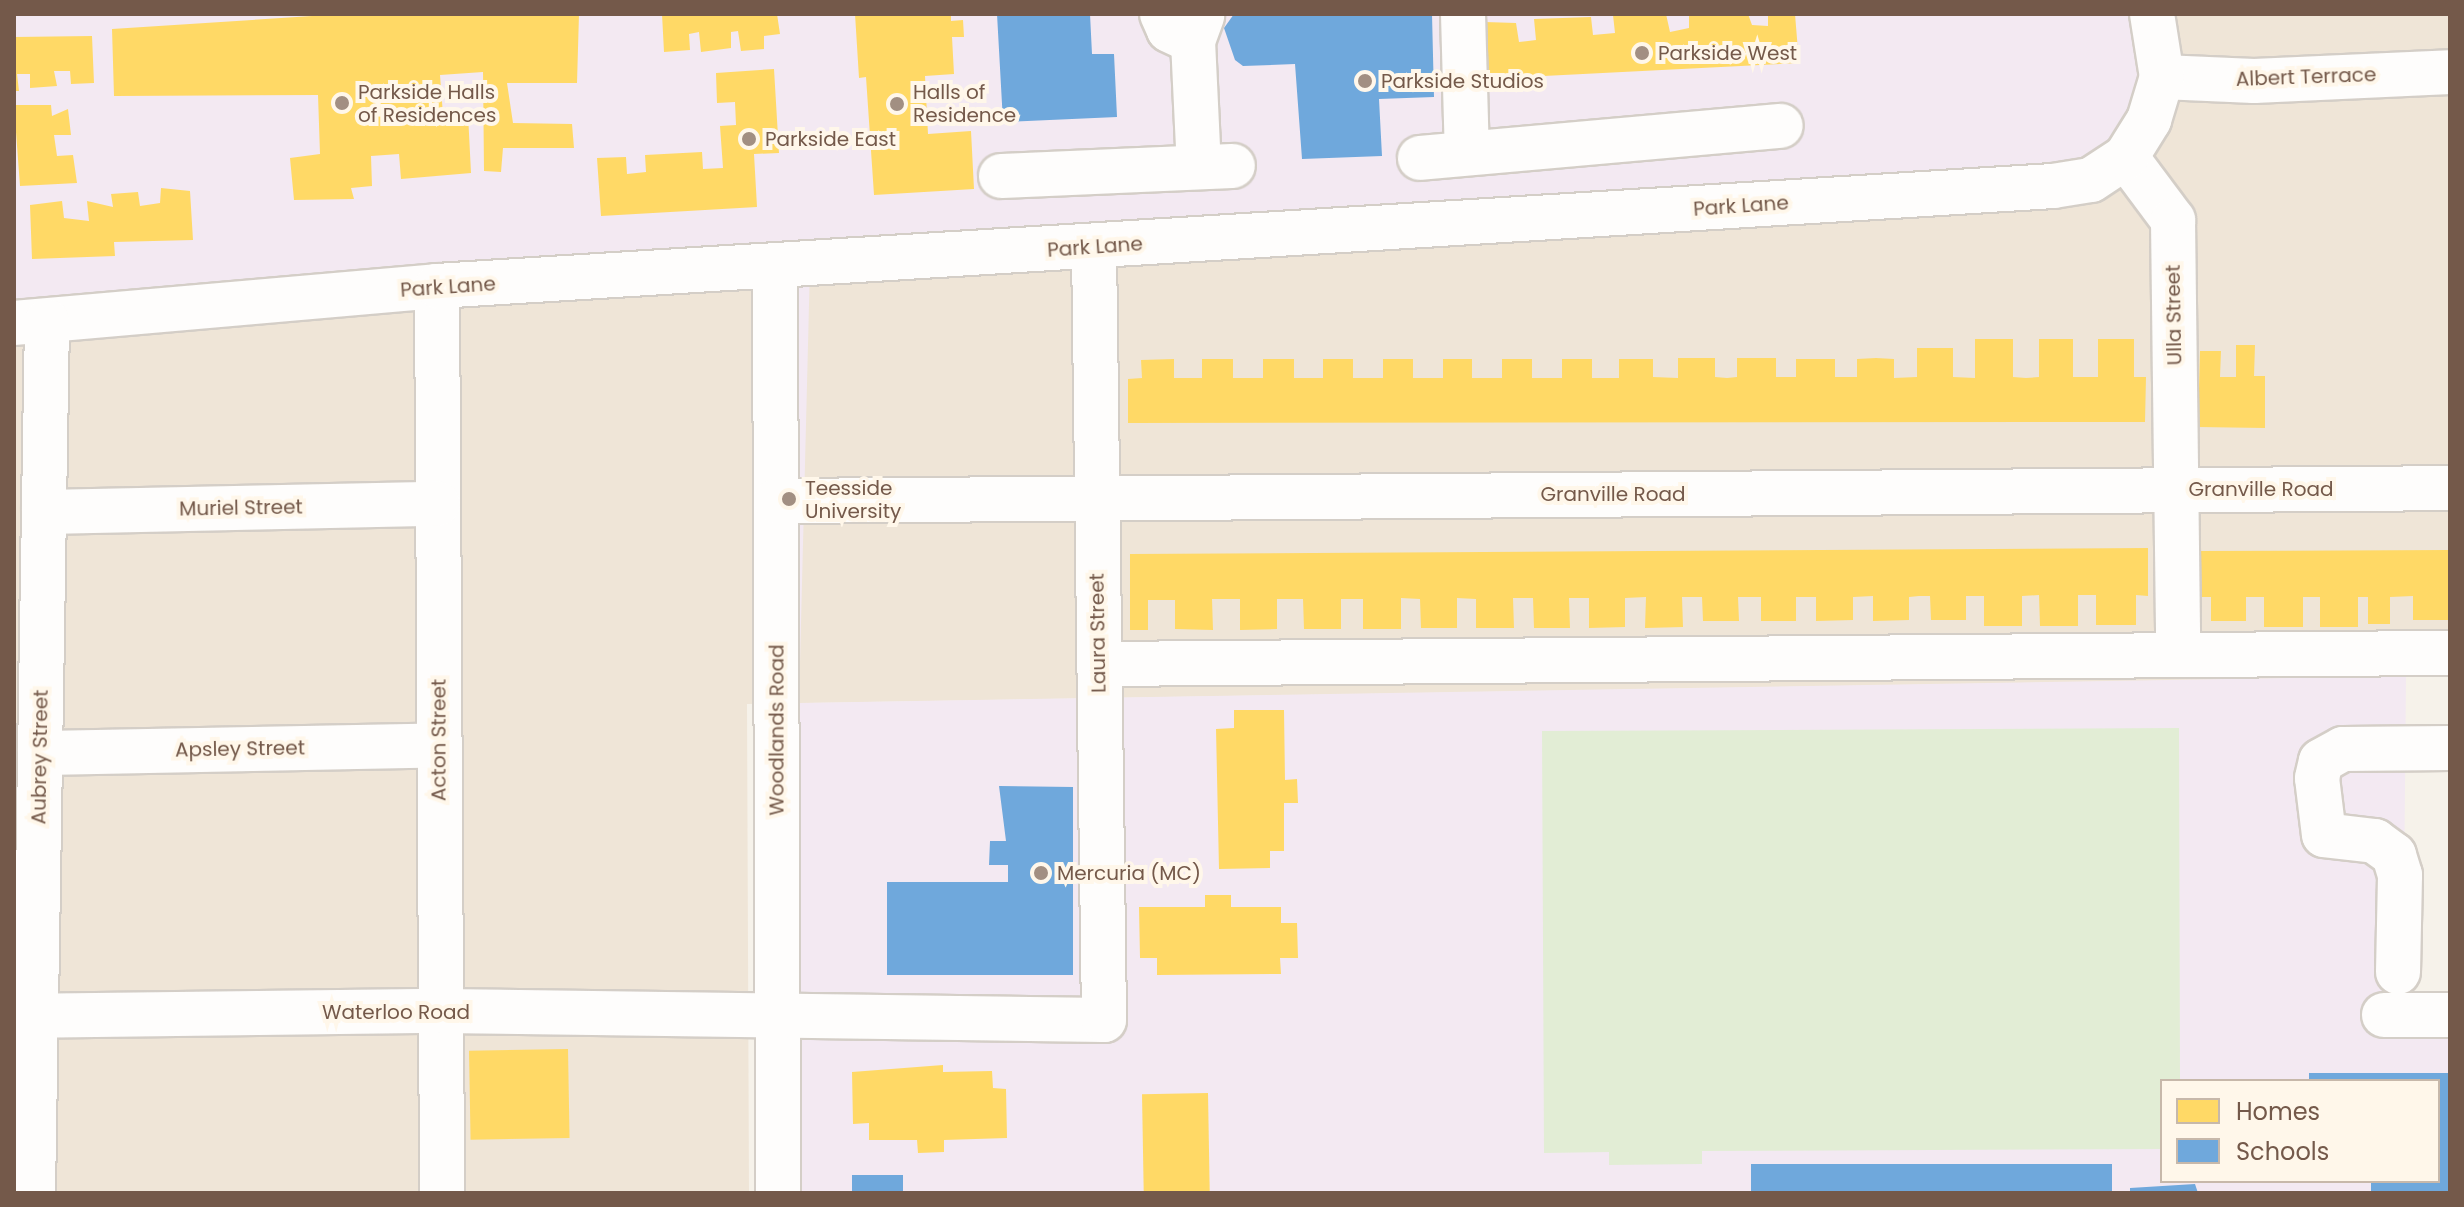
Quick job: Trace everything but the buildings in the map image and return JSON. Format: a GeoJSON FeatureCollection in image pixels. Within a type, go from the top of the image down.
{"type":"FeatureCollection","features":[{"type":"Feature","properties":{"kind":"street"},"geometry":{"type":"LineString","coordinates":[[1463,14],[1467,153]]}},
{"type":"Feature","properties":{"kind":"street"},"geometry":{"type":"LineString","coordinates":[[2152,14],[2162,77]]}},
{"type":"Feature","properties":{"kind":"street"},"geometry":{"type":"LineString","coordinates":[[1001,176],[1216,166],[1186,23]]}},
{"type":"Feature","properties":{"kind":"street","name":"Albert Terrace"},"geometry":{"type":"LineString","coordinates":[[2162,77],[2254,81],[2450,72]]}},
{"type":"Feature","properties":{"kind":"street","name":"Park Lane"},"geometry":{"type":"LineString","coordinates":[[31,322],[437,286],[2053,186],[2091,180],[2126,157],[2149,120],[2162,77]]}},
{"type":"Feature","properties":{"kind":"street"},"geometry":{"type":"LineString","coordinates":[[1420,158],[1781,126]]}},
{"type":"Feature","properties":{"kind":"street","name":"Ulla Street"},"geometry":{"type":"LineString","coordinates":[[2126,157],[2173,220],[2178,654]]}},
{"type":"Feature","properties":{"kind":"street","name":"Laura Street"},"geometry":{"type":"LineString","coordinates":[[1094,247],[1104,1020]]}},
{"type":"Feature","properties":{"kind":"street","name":"Woodlands Road"},"geometry":{"type":"LineString","coordinates":[[775,267],[778,1193]]}},
{"type":"Feature","properties":{"kind":"street","name":"Acton Street"},"geometry":{"type":"LineString","coordinates":[[437,286],[442,1193]]}},
{"type":"Feature","properties":{"kind":"street","name":"Aubrey Street"},"geometry":{"type":"LineString","coordinates":[[31,322],[44,512],[40,753],[25,1016],[33,1193]]}},
{"type":"Feature","properties":{"kind":"street","name":"Granville Road"},"geometry":{"type":"LineString","coordinates":[[776,501],[2450,488]]}},
{"type":"Feature","properties":{"kind":"street","name":"Muriel Street"},"geometry":{"type":"LineString","coordinates":[[44,512],[438,504]]}},
{"type":"Feature","properties":{"kind":"street"},"geometry":{"type":"LineString","coordinates":[[1099,664],[2450,653]]}},
{"type":"Feature","properties":{"kind":"street","name":"Apsley Street"},"geometry":{"type":"LineString","coordinates":[[40,753],[439,745]]}},
{"type":"Feature","properties":{"kind":"street"},"geometry":{"type":"LineString","coordinates":[[2398,972],[2400,875],[2394,855],[2375,841],[2324,835],[2317,778],[2321,761],[2343,749],[2450,748]]}},
{"type":"Feature","properties":{"kind":"street","name":"Waterloo Road"},"geometry":{"type":"LineString","coordinates":[[25,1016],[441,1011],[1104,1020]]}},
{"type":"Feature","properties":{"kind":"street"},"geometry":{"type":"LineString","coordinates":[[2384,1015],[2450,1015]]}},
{"type":"Feature","properties":{"kind":"shaded area"},"geometry":{"type":"Polygon","coordinates":[[[14,14],[2450,14],[2450,676],[747,704],[749,1193],[14,1193],[14,14]]]}},
{"type":"Feature","properties":{"kind":"shaded area","name":"Teesside University"},"geometry":{"type":"Polygon","coordinates":[[[14,14],[2130,14],[2157,99],[2126,157],[2053,186],[810,265],[799,703],[2406,676],[2403,1009],[2450,1010],[2450,1193],[774,1193],[775,267],[14,323],[14,14]]]}},
{"type":"Feature","properties":{"kind":"green space"},"geometry":{"type":"Polygon","coordinates":[[[2179,728],[2180,1079],[2160,1079],[2160,1149],[1702,1151],[1702,1164],[1609,1165],[1609,1152],[1544,1153],[1542,731],[2179,728]]]}},
{"type":"Feature","properties":{"kind":"place","name":"Parkside West"},"geometry":{"type":"Point","coordinates":[1642,53]}},
{"type":"Feature","properties":{"kind":"place","name":"Parkside Studios"},"geometry":{"type":"Point","coordinates":[1365,81]}},
{"type":"Feature","properties":{"kind":"place","name":"Parkside Halls of Residences"},"geometry":{"type":"Point","coordinates":[342,103]}},
{"type":"Feature","properties":{"kind":"place","name":"Halls of Residence"},"geometry":{"type":"Point","coordinates":[897,104]}},
{"type":"Feature","properties":{"kind":"place","name":"Parkside East"},"geometry":{"type":"Point","coordinates":[749,139]}},
{"type":"Feature","properties":{"kind":"place","name":"Teesside University"},"geometry":{"type":"Point","coordinates":[789,499]}},
{"type":"Feature","properties":{"kind":"place","name":"Mercuria (MC)"},"geometry":{"type":"Point","coordinates":[1041,873]}}]}
